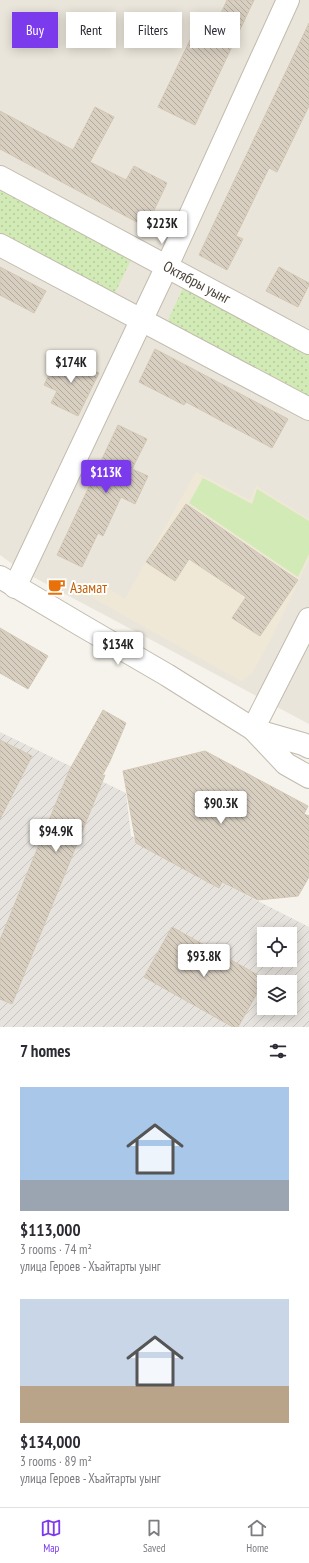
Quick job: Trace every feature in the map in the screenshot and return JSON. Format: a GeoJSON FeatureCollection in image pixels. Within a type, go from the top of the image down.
{"type":"FeatureCollection","features":[{"type":"Feature","properties":{"kind":"street"},"geometry":{"type":"LineString","coordinates":[[288,0],[167,266],[8,582],[167,675],[253,729],[286,764],[309,777]]}},
{"type":"Feature","properties":{"kind":"street","name":"Октябры уынг"},"geometry":{"type":"LineString","coordinates":[[0,177],[309,342]]}},
{"type":"Feature","properties":{"kind":"street"},"geometry":{"type":"LineString","coordinates":[[0,245],[309,409]]}},
{"type":"Feature","properties":{"kind":"street"},"geometry":{"type":"LineString","coordinates":[[253,729],[309,619]]}},
{"type":"Feature","properties":{"kind":"street"},"geometry":{"type":"LineString","coordinates":[[253,729],[309,747]]}},
{"type":"Feature","properties":{"kind":"shaded area"},"geometry":{"type":"Polygon","coordinates":[[[0,0],[309,0],[309,724],[22,571],[0,555],[0,0]]]}},
{"type":"Feature","properties":{"kind":"shaded area"},"geometry":{"type":"Polygon","coordinates":[[[196,472],[250,500],[256,486],[309,519],[309,559],[272,637],[252,673],[241,681],[86,594],[93,579],[125,599],[196,472]]]}},
{"type":"Feature","properties":{"kind":"shaded area"},"geometry":{"type":"Polygon","coordinates":[[[0,732],[126,793],[131,836],[309,927],[309,1027],[0,1027],[0,732]]]}},
{"type":"Feature","properties":{"kind":"green space"},"geometry":{"type":"Polygon","coordinates":[[[0,185],[132,258],[115,293],[108,293],[0,235],[0,185]]]}},
{"type":"Feature","properties":{"kind":"green space"},"geometry":{"type":"Polygon","coordinates":[[[183,288],[190,289],[309,353],[309,398],[173,325],[168,320],[183,288]]]}},
{"type":"Feature","properties":{"kind":"green space"},"geometry":{"type":"Polygon","coordinates":[[[203,478],[252,504],[257,489],[309,521],[309,554],[298,577],[189,503],[203,478]]]}},
{"type":"Feature","properties":{"kind":"building"},"geometry":{"type":"Polygon","coordinates":[[[227,0],[254,0],[240,30],[240,12],[222,12],[227,0]]]}},
{"type":"Feature","properties":{"kind":"building"},"geometry":{"type":"Polygon","coordinates":[[[309,23],[309,106],[277,172],[269,168],[236,236],[243,239],[227,270],[199,255],[309,23]]]}},
{"type":"Feature","properties":{"kind":"building"},"geometry":{"type":"Polygon","coordinates":[[[190,40],[190,48],[231,48],[195,125],[158,107],[190,40]]]}},
{"type":"Feature","properties":{"kind":"building"},"geometry":{"type":"Polygon","coordinates":[[[95,107],[114,117],[90,162],[126,180],[134,166],[167,183],[146,227],[0,149],[0,111],[73,150],[95,107]]]}},
{"type":"Feature","properties":{"kind":"building"},"geometry":{"type":"Polygon","coordinates":[[[0,267],[46,291],[34,313],[0,295],[0,267]]]}},
{"type":"Feature","properties":{"kind":"building"},"geometry":{"type":"Polygon","coordinates":[[[279,267],[309,283],[298,307],[266,291],[279,267]]]}},
{"type":"Feature","properties":{"kind":"building"},"geometry":{"type":"Polygon","coordinates":[[[155,349],[288,419],[272,448],[186,402],[184,405],[139,382],[155,349]]]}},
{"type":"Feature","properties":{"kind":"building"},"geometry":{"type":"Polygon","coordinates":[[[59,354],[99,373],[78,416],[51,403],[57,391],[44,385],[59,354]]]}},
{"type":"Feature","properties":{"kind":"building"},"geometry":{"type":"Polygon","coordinates":[[[118,425],[147,439],[132,469],[148,476],[135,504],[121,497],[103,536],[98,533],[82,567],[57,555],[118,425]]]}},
{"type":"Feature","properties":{"kind":"building"},"geometry":{"type":"Polygon","coordinates":[[[186,504],[298,580],[260,636],[232,618],[246,597],[189,559],[175,581],[146,562],[186,504]]]}},
{"type":"Feature","properties":{"kind":"building"},"geometry":{"type":"Polygon","coordinates":[[[0,628],[48,656],[28,689],[0,673],[0,628]]]}},
{"type":"Feature","properties":{"kind":"building"},"geometry":{"type":"Polygon","coordinates":[[[103,710],[126,723],[102,776],[105,775],[12,1004],[0,999],[0,940],[70,769],[103,710]]]}},
{"type":"Feature","properties":{"kind":"building"},"geometry":{"type":"Polygon","coordinates":[[[0,740],[32,756],[0,819],[0,740]]]}},
{"type":"Feature","properties":{"kind":"building"},"geometry":{"type":"Polygon","coordinates":[[[205,751],[308,806],[304,814],[309,816],[309,877],[298,896],[258,900],[222,882],[219,888],[136,843],[123,771],[205,751]]]}},
{"type":"Feature","properties":{"kind":"building"},"geometry":{"type":"Polygon","coordinates":[[[172,927],[258,975],[257,993],[238,1027],[233,1027],[144,977],[172,927]]]}},
{"type":"Feature","properties":{"kind":"place","name":"Азамат"},"geometry":{"type":"Point","coordinates":[57,587]}}]}
